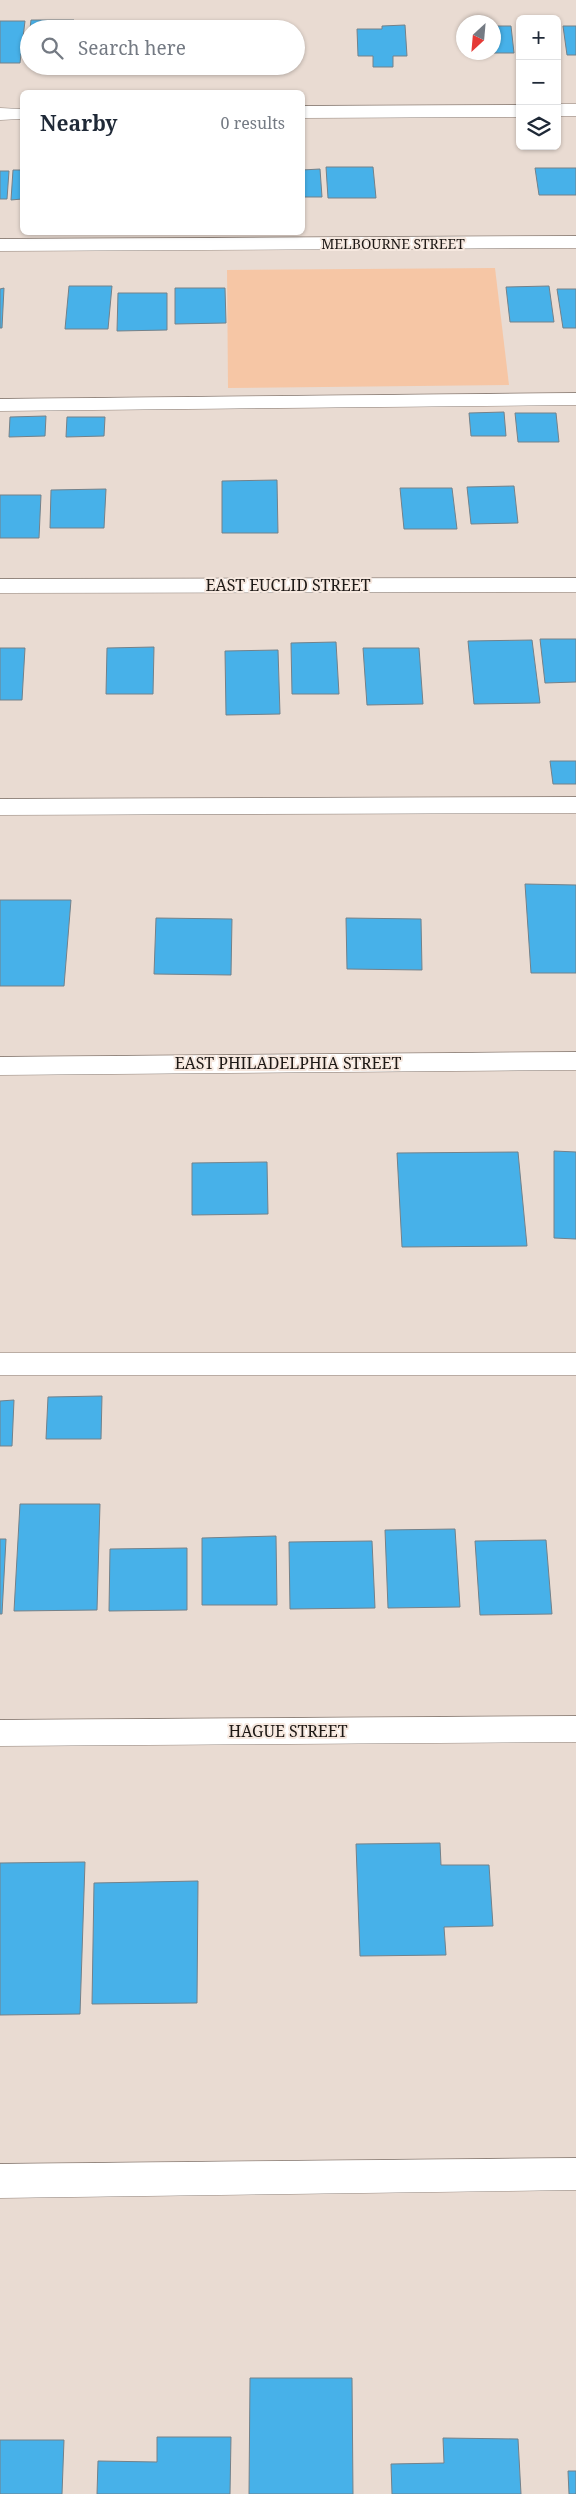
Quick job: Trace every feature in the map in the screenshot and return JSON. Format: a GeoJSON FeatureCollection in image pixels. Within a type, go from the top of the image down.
{"type":"FeatureCollection","features":[{"type":"Feature","properties":{"kind":"street"},"geometry":{"type":"LineString","coordinates":[[561,110],[576,110]]}},
{"type":"Feature","properties":{"kind":"street"},"geometry":{"type":"LineString","coordinates":[[305,112],[516,111]]}},
{"type":"Feature","properties":{"kind":"street"},"geometry":{"type":"LineString","coordinates":[[0,114],[20,114]]}},
{"type":"Feature","properties":{"kind":"street","name":"MELBOURNE STREET"},"geometry":{"type":"LineString","coordinates":[[0,245],[576,242]]}},
{"type":"Feature","properties":{"kind":"street"},"geometry":{"type":"LineString","coordinates":[[0,405],[576,399]]}},
{"type":"Feature","properties":{"kind":"street","name":"EAST EUCLID STREET"},"geometry":{"type":"LineString","coordinates":[[0,586],[576,585]]}},
{"type":"Feature","properties":{"kind":"street"},"geometry":{"type":"LineString","coordinates":[[0,807],[576,804]]}},
{"type":"Feature","properties":{"kind":"street","name":"EAST PHILADELPHIA STREET"},"geometry":{"type":"LineString","coordinates":[[0,1066],[576,1061]]}},
{"type":"Feature","properties":{"kind":"street"},"geometry":{"type":"LineString","coordinates":[[0,1364],[576,1364]]}},
{"type":"Feature","properties":{"kind":"street","name":"HAGUE STREET"},"geometry":{"type":"LineString","coordinates":[[0,1733],[576,1729]]}},
{"type":"Feature","properties":{"kind":"street"},"geometry":{"type":"LineString","coordinates":[[0,2181],[576,2174]]}},
{"type":"Feature","properties":{"kind":"shaded area"},"geometry":{"type":"Polygon","coordinates":[[[495,268],[509,385],[228,388],[227,270],[495,268]]]}},
{"type":"Feature","properties":{"kind":"building"},"geometry":{"type":"Polygon","coordinates":[[[0,21],[20,21],[20,63],[0,63],[0,21]]]}},
{"type":"Feature","properties":{"kind":"building"},"geometry":{"type":"Polygon","coordinates":[[[405,25],[407,56],[393,56],[393,67],[373,67],[373,56],[358,56],[357,29],[382,29],[382,26],[405,25]]]}},
{"type":"Feature","properties":{"kind":"building"},"geometry":{"type":"Polygon","coordinates":[[[501,26],[511,26],[514,53],[501,53],[501,26]]]}},
{"type":"Feature","properties":{"kind":"building"},"geometry":{"type":"Polygon","coordinates":[[[563,26],[576,26],[576,55],[567,55],[563,26]]]}},
{"type":"Feature","properties":{"kind":"building"},"geometry":{"type":"Polygon","coordinates":[[[326,167],[373,167],[376,198],[328,198],[326,167]]]}},
{"type":"Feature","properties":{"kind":"building"},"geometry":{"type":"Polygon","coordinates":[[[535,168],[576,168],[576,195],[539,195],[535,168]]]}},
{"type":"Feature","properties":{"kind":"building"},"geometry":{"type":"Polygon","coordinates":[[[320,169],[322,197],[305,197],[305,170],[320,169]]]}},
{"type":"Feature","properties":{"kind":"building"},"geometry":{"type":"Polygon","coordinates":[[[13,170],[20,170],[20,199],[11,200],[13,170]]]}},
{"type":"Feature","properties":{"kind":"building"},"geometry":{"type":"Polygon","coordinates":[[[0,171],[9,171],[7,199],[0,199],[0,171]]]}},
{"type":"Feature","properties":{"kind":"building"},"geometry":{"type":"Polygon","coordinates":[[[69,286],[112,286],[108,329],[65,329],[69,286]]]}},
{"type":"Feature","properties":{"kind":"building"},"geometry":{"type":"Polygon","coordinates":[[[549,286],[554,322],[510,322],[506,287],[549,286]]]}},
{"type":"Feature","properties":{"kind":"building"},"geometry":{"type":"Polygon","coordinates":[[[4,288],[2,328],[0,328],[0,289],[4,288]]]}},
{"type":"Feature","properties":{"kind":"building"},"geometry":{"type":"Polygon","coordinates":[[[175,288],[225,288],[226,323],[175,324],[175,288]]]}},
{"type":"Feature","properties":{"kind":"building"},"geometry":{"type":"Polygon","coordinates":[[[557,289],[576,289],[576,328],[563,328],[557,289]]]}},
{"type":"Feature","properties":{"kind":"building"},"geometry":{"type":"Polygon","coordinates":[[[118,293],[167,293],[167,330],[117,331],[118,293]]]}},
{"type":"Feature","properties":{"kind":"building"},"geometry":{"type":"Polygon","coordinates":[[[504,412],[506,436],[471,436],[469,413],[504,412]]]}},
{"type":"Feature","properties":{"kind":"building"},"geometry":{"type":"Polygon","coordinates":[[[515,413],[556,413],[559,442],[518,442],[515,413]]]}},
{"type":"Feature","properties":{"kind":"building"},"geometry":{"type":"Polygon","coordinates":[[[46,416],[45,436],[9,437],[10,417],[46,416]]]}},
{"type":"Feature","properties":{"kind":"building"},"geometry":{"type":"Polygon","coordinates":[[[67,417],[105,417],[104,436],[66,437],[67,417]]]}},
{"type":"Feature","properties":{"kind":"building"},"geometry":{"type":"Polygon","coordinates":[[[277,480],[278,533],[222,533],[222,481],[277,480]]]}},
{"type":"Feature","properties":{"kind":"building"},"geometry":{"type":"Polygon","coordinates":[[[514,486],[518,523],[471,524],[467,487],[514,486]]]}},
{"type":"Feature","properties":{"kind":"building"},"geometry":{"type":"Polygon","coordinates":[[[400,488],[452,488],[457,529],[404,529],[400,488]]]}},
{"type":"Feature","properties":{"kind":"building"},"geometry":{"type":"Polygon","coordinates":[[[106,489],[104,528],[50,528],[51,490],[106,489]]]}},
{"type":"Feature","properties":{"kind":"building"},"geometry":{"type":"Polygon","coordinates":[[[0,495],[41,495],[39,538],[0,538],[0,495]]]}},
{"type":"Feature","properties":{"kind":"building"},"geometry":{"type":"Polygon","coordinates":[[[540,639],[576,639],[576,682],[545,683],[540,639]]]}},
{"type":"Feature","properties":{"kind":"building"},"geometry":{"type":"Polygon","coordinates":[[[532,640],[540,703],[474,704],[468,641],[532,640]]]}},
{"type":"Feature","properties":{"kind":"building"},"geometry":{"type":"Polygon","coordinates":[[[336,642],[339,694],[292,694],[291,643],[336,642]]]}},
{"type":"Feature","properties":{"kind":"building"},"geometry":{"type":"Polygon","coordinates":[[[154,647],[153,694],[106,694],[107,648],[154,647]]]}},
{"type":"Feature","properties":{"kind":"building"},"geometry":{"type":"Polygon","coordinates":[[[0,648],[25,648],[22,700],[0,700],[0,648]]]}},
{"type":"Feature","properties":{"kind":"building"},"geometry":{"type":"Polygon","coordinates":[[[363,648],[419,648],[423,704],[367,705],[363,648]]]}},
{"type":"Feature","properties":{"kind":"building"},"geometry":{"type":"Polygon","coordinates":[[[278,650],[280,714],[226,715],[225,651],[278,650]]]}},
{"type":"Feature","properties":{"kind":"building"},"geometry":{"type":"Polygon","coordinates":[[[550,761],[576,761],[576,784],[553,784],[550,761]]]}},
{"type":"Feature","properties":{"kind":"building"},"geometry":{"type":"Polygon","coordinates":[[[525,884],[576,885],[576,973],[531,973],[525,884]]]}},
{"type":"Feature","properties":{"kind":"building"},"geometry":{"type":"Polygon","coordinates":[[[0,900],[71,900],[64,986],[0,986],[0,900]]]}},
{"type":"Feature","properties":{"kind":"building"},"geometry":{"type":"Polygon","coordinates":[[[156,918],[232,919],[231,975],[154,974],[156,918]]]}},
{"type":"Feature","properties":{"kind":"building"},"geometry":{"type":"Polygon","coordinates":[[[346,918],[421,919],[422,970],[347,969],[346,918]]]}},
{"type":"Feature","properties":{"kind":"building"},"geometry":{"type":"Polygon","coordinates":[[[554,1151],[576,1152],[576,1239],[554,1238],[554,1151]]]}},
{"type":"Feature","properties":{"kind":"building"},"geometry":{"type":"Polygon","coordinates":[[[518,1152],[527,1246],[402,1247],[397,1153],[518,1152]]]}},
{"type":"Feature","properties":{"kind":"building"},"geometry":{"type":"Polygon","coordinates":[[[267,1162],[268,1214],[192,1215],[192,1163],[267,1162]]]}},
{"type":"Feature","properties":{"kind":"building"},"geometry":{"type":"Polygon","coordinates":[[[102,1396],[101,1439],[46,1439],[48,1397],[102,1396]]]}},
{"type":"Feature","properties":{"kind":"building"},"geometry":{"type":"Polygon","coordinates":[[[14,1400],[12,1446],[0,1446],[0,1401],[14,1400]]]}},
{"type":"Feature","properties":{"kind":"building"},"geometry":{"type":"Polygon","coordinates":[[[20,1504],[100,1504],[97,1610],[14,1611],[20,1504]]]}},
{"type":"Feature","properties":{"kind":"building"},"geometry":{"type":"Polygon","coordinates":[[[455,1529],[460,1607],[388,1608],[385,1530],[455,1529]]]}},
{"type":"Feature","properties":{"kind":"building"},"geometry":{"type":"Polygon","coordinates":[[[276,1536],[277,1605],[202,1605],[202,1538],[276,1536]]]}},
{"type":"Feature","properties":{"kind":"building"},"geometry":{"type":"Polygon","coordinates":[[[0,1539],[6,1539],[2,1614],[0,1614],[0,1539]]]}},
{"type":"Feature","properties":{"kind":"building"},"geometry":{"type":"Polygon","coordinates":[[[546,1540],[552,1614],[480,1615],[475,1541],[546,1540]]]}},
{"type":"Feature","properties":{"kind":"building"},"geometry":{"type":"Polygon","coordinates":[[[372,1541],[375,1608],[290,1609],[289,1542],[372,1541]]]}},
{"type":"Feature","properties":{"kind":"building"},"geometry":{"type":"Polygon","coordinates":[[[187,1548],[187,1610],[109,1611],[110,1549],[187,1548]]]}},
{"type":"Feature","properties":{"kind":"building"},"geometry":{"type":"Polygon","coordinates":[[[440,1843],[441,1865],[489,1865],[493,1926],[444,1927],[446,1955],[360,1956],[356,1844],[440,1843]]]}},
{"type":"Feature","properties":{"kind":"building"},"geometry":{"type":"Polygon","coordinates":[[[85,1862],[80,2014],[0,2015],[0,1863],[85,1862]]]}},
{"type":"Feature","properties":{"kind":"building"},"geometry":{"type":"Polygon","coordinates":[[[198,1881],[197,2003],[92,2004],[94,1883],[198,1881]]]}},
{"type":"Feature","properties":{"kind":"building"},"geometry":{"type":"Polygon","coordinates":[[[250,2378],[352,2378],[353,2494],[249,2494],[250,2378]]]}},
{"type":"Feature","properties":{"kind":"building"},"geometry":{"type":"Polygon","coordinates":[[[157,2437],[231,2437],[230,2494],[97,2494],[98,2461],[157,2462],[157,2437]]]}},
{"type":"Feature","properties":{"kind":"building"},"geometry":{"type":"Polygon","coordinates":[[[443,2438],[518,2439],[521,2494],[392,2494],[391,2464],[444,2463],[443,2438]]]}},
{"type":"Feature","properties":{"kind":"building"},"geometry":{"type":"Polygon","coordinates":[[[0,2440],[64,2440],[62,2494],[0,2494],[0,2440]]]}},
{"type":"Feature","properties":{"kind":"building"},"geometry":{"type":"Polygon","coordinates":[[[568,2471],[576,2471],[576,2494],[569,2494],[568,2471]]]}}]}
